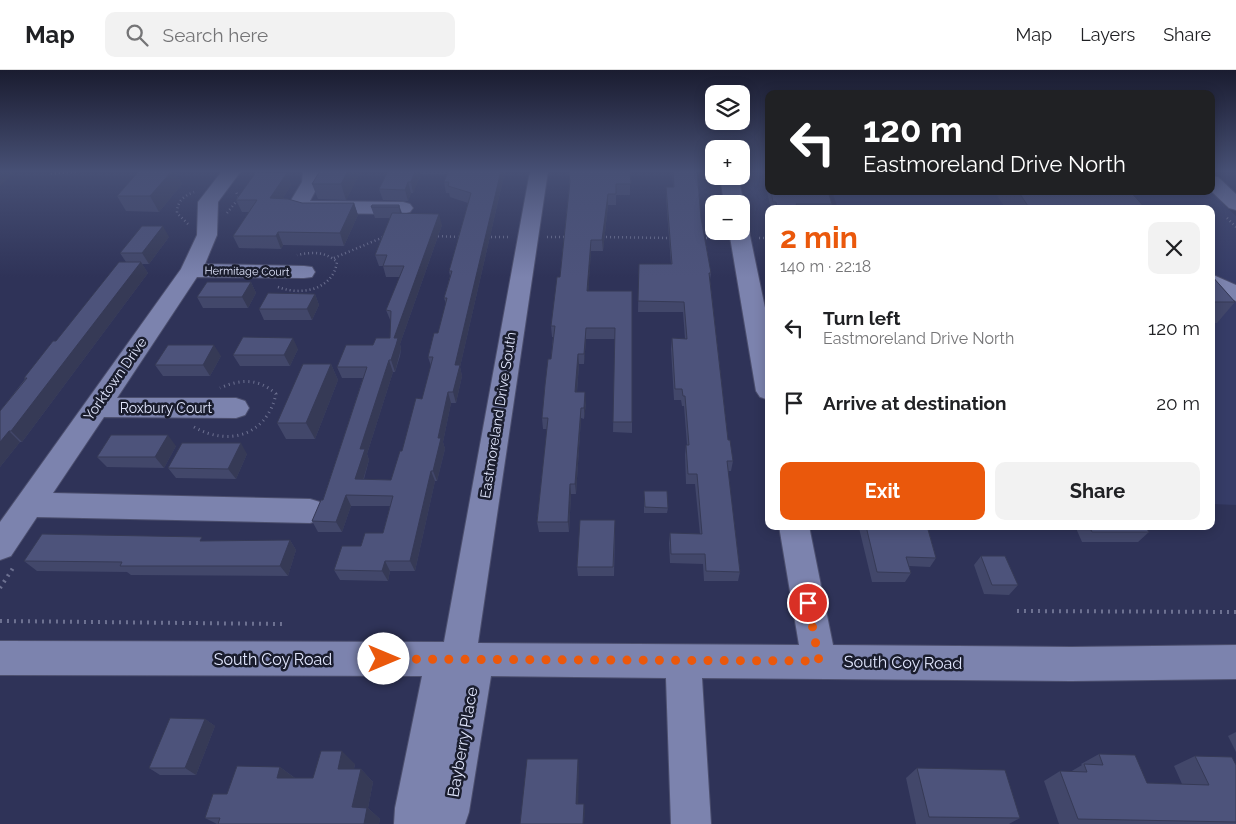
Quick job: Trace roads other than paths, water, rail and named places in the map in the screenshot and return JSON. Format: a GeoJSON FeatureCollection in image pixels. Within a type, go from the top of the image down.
{"type":"FeatureCollection","features":[{"type":"Feature","properties":{"kind":"street","name":"Yorktown Drive"},"geometry":{"type":"LineString","coordinates":[[0,547],[191,270],[207,235],[203,206]]}},
{"type":"Feature","properties":{"kind":"street"},"geometry":{"type":"LineString","coordinates":[[305,206],[403,208]]}},
{"type":"Feature","properties":{"kind":"street","name":"Eastmoreland Drive South"},"geometry":{"type":"LineString","coordinates":[[459,659],[532,206]]}},
{"type":"Feature","properties":{"kind":"street"},"geometry":{"type":"LineString","coordinates":[[741,240],[765,370]]}},
{"type":"Feature","properties":{"kind":"street","name":"Hermitage Court"},"geometry":{"type":"LineString","coordinates":[[191,270],[304,272]]}},
{"type":"Feature","properties":{"kind":"street"},"geometry":{"type":"LineString","coordinates":[[1215,284],[1236,294]]}},
{"type":"Feature","properties":{"kind":"street","name":"Roxbury Court"},"geometry":{"type":"LineString","coordinates":[[96,408],[236,408]]}},
{"type":"Feature","properties":{"kind":"street"},"geometry":{"type":"LineString","coordinates":[[28,505],[310,511]]}},
{"type":"Feature","properties":{"kind":"street"},"geometry":{"type":"LineString","coordinates":[[795,530],[819,661]]}},
{"type":"Feature","properties":{"kind":"street","name":"South Coy Road"},"geometry":{"type":"LineString","coordinates":[[0,658],[682,660],[1071,664],[1236,662]]}},
{"type":"Feature","properties":{"kind":"street"},"geometry":{"type":"LineString","coordinates":[[414,824],[415,808],[459,659]]}},
{"type":"Feature","properties":{"kind":"street","name":"Bayberry Place"},"geometry":{"type":"LineString","coordinates":[[445,824],[449,812],[459,659]]}},
{"type":"Feature","properties":{"kind":"street"},"geometry":{"type":"LineString","coordinates":[[682,660],[691,824]]}}]}
